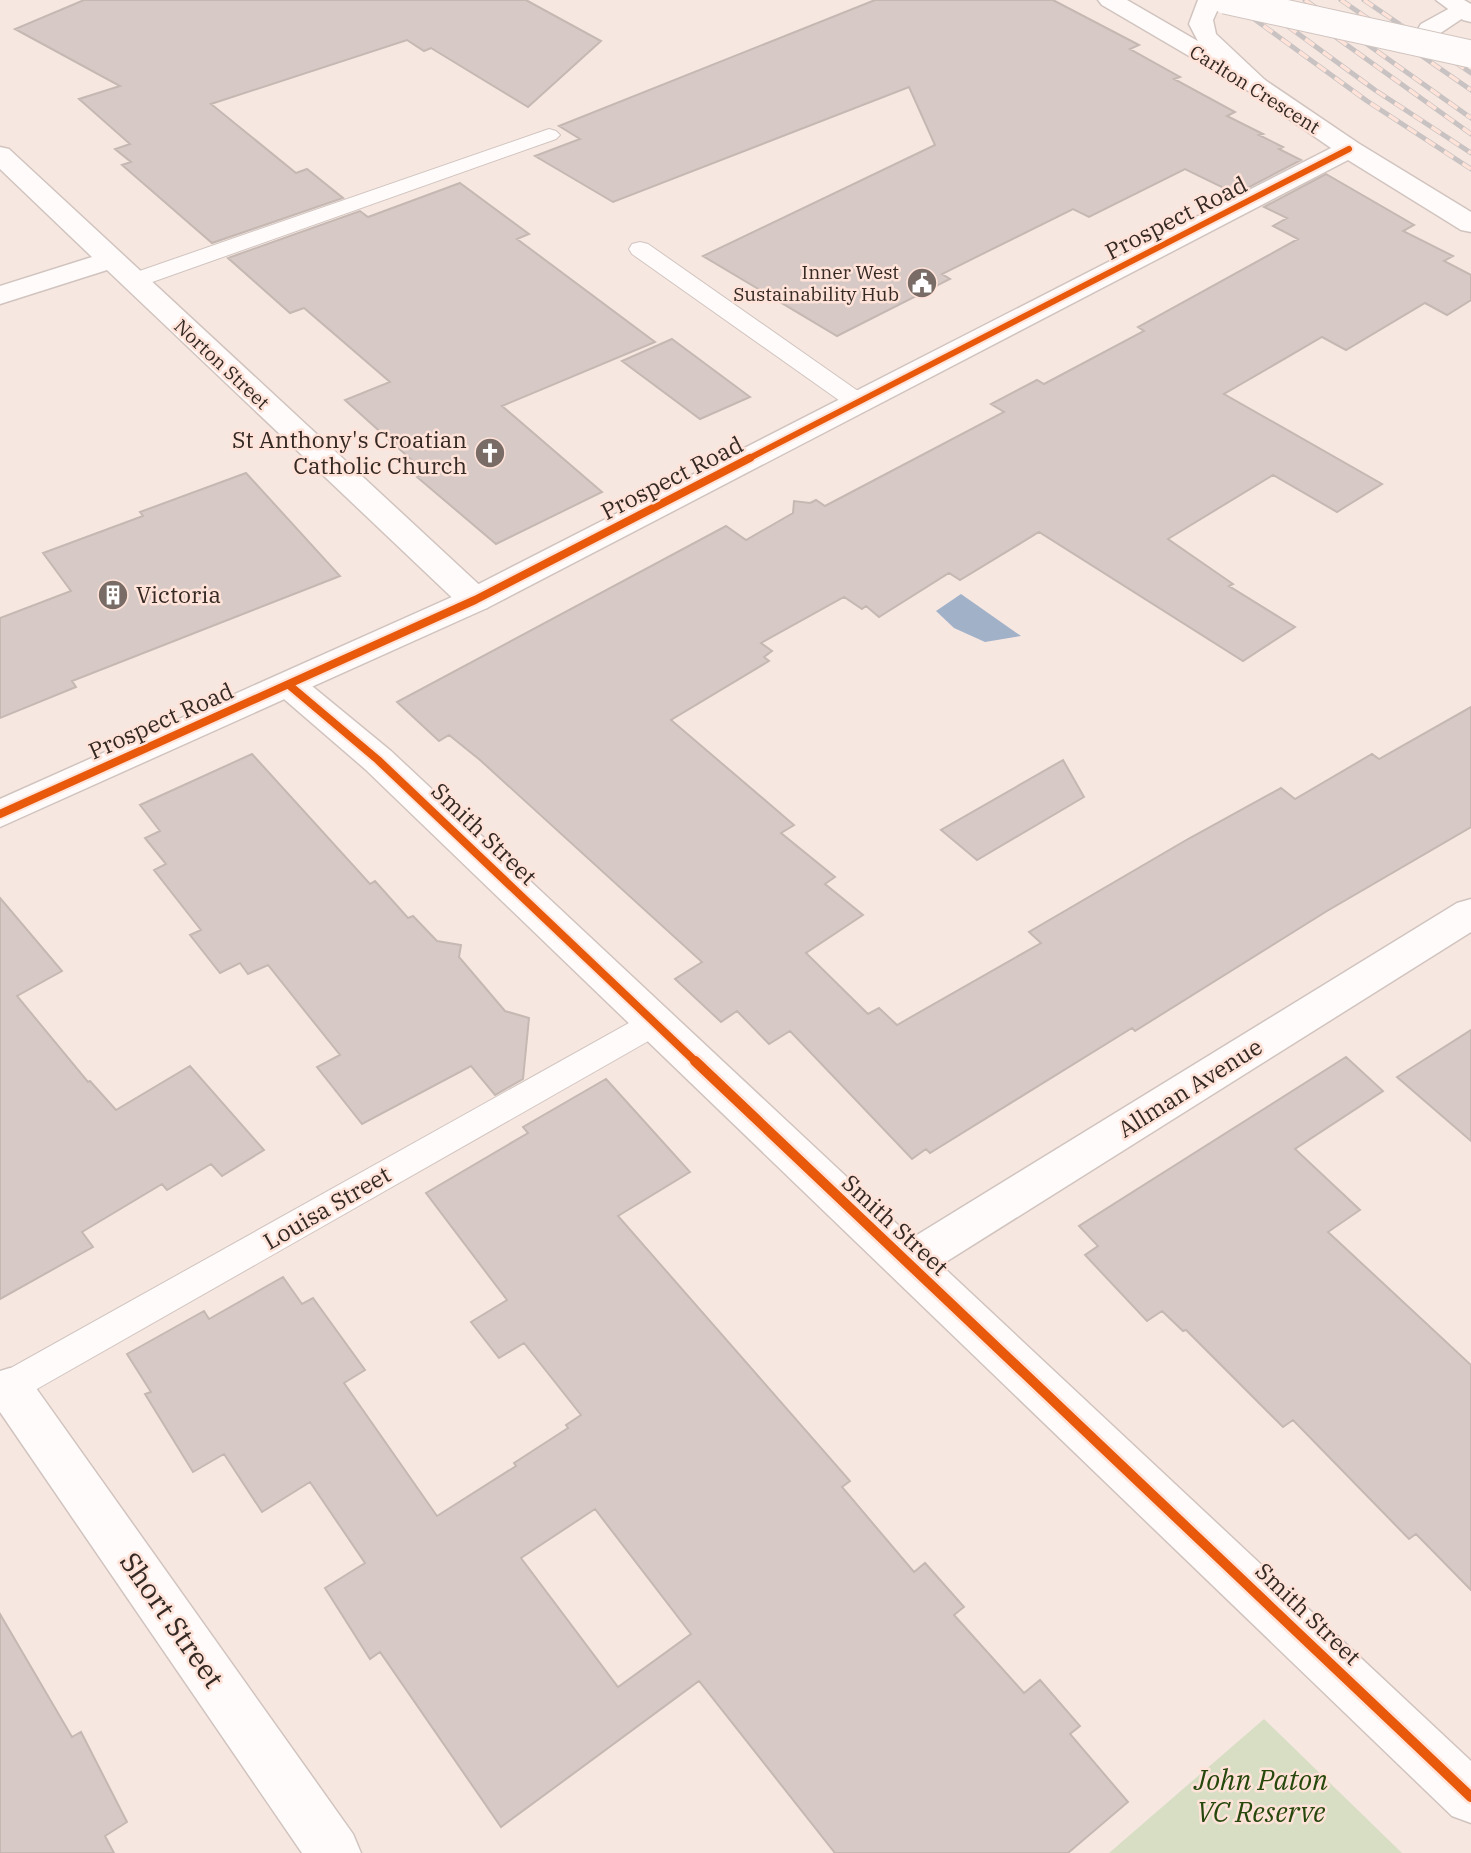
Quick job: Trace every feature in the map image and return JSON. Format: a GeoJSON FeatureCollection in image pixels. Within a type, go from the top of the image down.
{"type":"FeatureCollection","features":[{"type":"Feature","properties":{"kind":"main road","name":"Carlton Crescent"},"geometry":{"type":"LineString","coordinates":[[1110,0],[1256,85],[1349,149],[1471,224]]}},
{"type":"Feature","properties":{"kind":"main road"},"geometry":{"type":"LineString","coordinates":[[1210,0],[1201,19],[1201,27],[1207,39],[1256,85]]}},
{"type":"Feature","properties":{"kind":"main road"},"geometry":{"type":"LineString","coordinates":[[1225,0],[1421,35],[1471,54]]}},
{"type":"Feature","properties":{"kind":"main road"},"geometry":{"type":"LineString","coordinates":[[1421,35],[1460,8]]}},
{"type":"Feature","properties":{"kind":"main road","name":"Prospect Road"},"geometry":{"type":"LineString","coordinates":[[0,814],[475,600],[1349,149]]}},
{"type":"Feature","properties":{"kind":"main road","name":"Norton Street"},"geometry":{"type":"LineString","coordinates":[[0,155],[475,600]]}},
{"type":"Feature","properties":{"kind":"main road"},"geometry":{"type":"LineString","coordinates":[[0,295],[110,260]]}},
{"type":"Feature","properties":{"kind":"main road","name":"Smith Street"},"geometry":{"type":"LineString","coordinates":[[289,685],[378,760],[1471,1797]]}},
{"type":"Feature","properties":{"kind":"main road","name":"Allman Avenue"},"geometry":{"type":"LineString","coordinates":[[908,1263],[1471,913]]}},
{"type":"Feature","properties":{"kind":"main road","name":"Short Street"},"geometry":{"type":"LineString","coordinates":[[5,1390],[334,1853]]}},
{"type":"Feature","properties":{"kind":"lane"},"geometry":{"type":"LineString","coordinates":[[133,281],[549,135]]}},
{"type":"Feature","properties":{"kind":"lane"},"geometry":{"type":"LineString","coordinates":[[640,249],[859,403]]}},
{"type":"Feature","properties":{"kind":"lane","name":"Louisa Street"},"geometry":{"type":"LineString","coordinates":[[5,1390],[654,1023]]}},
{"type":"Feature","properties":{"kind":"green space","name":"John Paton VC Reserve"},"geometry":{"type":"Polygon","coordinates":[[[1264,1719],[1402,1853],[1109,1853],[1264,1719]]]}},
{"type":"Feature","properties":{"kind":"water"},"geometry":{"type":"Polygon","coordinates":[[[961,594],[1021,636],[985,642],[954,628],[936,611],[961,594]]]}},
{"type":"Feature","properties":{"kind":"building"},"geometry":{"type":"Polygon","coordinates":[[[84,0],[526,0],[601,41],[528,107],[431,48],[424,51],[407,40],[211,104],[296,173],[307,169],[343,198],[212,243],[122,165],[131,162],[115,149],[130,144],[79,99],[120,86],[15,29],[84,0]]]}},
{"type":"Feature","properties":{"kind":"building"},"geometry":{"type":"Polygon","coordinates":[[[875,0],[1053,0],[1139,45],[1130,49],[1180,77],[1174,79],[1235,112],[1227,116],[1263,134],[1259,135],[1301,160],[1236,194],[1185,169],[1089,217],[1073,209],[942,274],[950,279],[837,336],[703,256],[935,145],[909,87],[613,202],[535,156],[580,139],[559,126],[875,0]]]}},
{"type":"Feature","properties":{"kind":"building"},"geometry":{"type":"Polygon","coordinates":[[[1326,174],[1414,225],[1403,231],[1453,256],[1444,261],[1471,275],[1471,300],[1447,315],[1425,303],[1346,350],[1322,337],[1224,394],[1382,484],[1337,512],[1273,475],[1168,539],[1233,584],[1229,586],[1295,627],[1243,661],[1039,532],[960,580],[949,573],[879,617],[866,606],[862,609],[844,597],[761,643],[772,651],[764,657],[769,661],[671,720],[794,825],[781,833],[835,877],[825,884],[863,915],[806,953],[868,1014],[879,1008],[897,1025],[1041,943],[1029,932],[1188,839],[1281,788],[1295,799],[1372,754],[1379,759],[1471,707],[1471,827],[1327,911],[1135,1031],[1132,1028],[930,1153],[926,1149],[912,1159],[790,1031],[769,1044],[737,1011],[721,1022],[675,979],[702,962],[480,760],[449,735],[439,741],[397,702],[726,526],[746,540],[793,513],[794,501],[810,503],[816,500],[825,506],[1004,412],[991,404],[1037,380],[1044,384],[1144,331],[1138,327],[1298,239],[1273,226],[1287,218],[1264,207],[1326,174]]]}},
{"type":"Feature","properties":{"kind":"building"},"geometry":{"type":"Polygon","coordinates":[[[460,183],[529,234],[517,239],[655,342],[502,406],[602,492],[496,544],[417,477],[426,473],[345,400],[390,382],[304,308],[290,313],[228,258],[360,211],[368,217],[460,183]]]}},
{"type":"Feature","properties":{"kind":"building"},"geometry":{"type":"Polygon","coordinates":[[[672,339],[750,397],[700,419],[622,361],[672,339]]]}},
{"type":"Feature","properties":{"kind":"building"},"geometry":{"type":"Polygon","coordinates":[[[246,473],[340,576],[72,681],[76,687],[0,718],[0,618],[71,591],[43,553],[143,516],[140,512],[246,473]]]}},
{"type":"Feature","properties":{"kind":"building"},"geometry":{"type":"Polygon","coordinates":[[[252,754],[370,884],[375,881],[408,918],[413,916],[437,941],[461,945],[459,957],[505,1011],[529,1018],[523,1079],[495,1095],[471,1066],[362,1124],[317,1067],[340,1055],[268,965],[248,974],[240,963],[220,973],[190,935],[201,930],[154,870],[166,864],[145,838],[160,831],[140,805],[252,754]]]}},
{"type":"Feature","properties":{"kind":"building"},"geometry":{"type":"Polygon","coordinates":[[[1063,760],[1084,797],[977,860],[941,830],[1063,760]]]}},
{"type":"Feature","properties":{"kind":"building"},"geometry":{"type":"Polygon","coordinates":[[[0,898],[62,971],[17,996],[88,1082],[90,1081],[116,1110],[190,1066],[264,1150],[222,1176],[211,1164],[167,1190],[162,1184],[82,1232],[93,1247],[0,1299],[0,898]]]}},
{"type":"Feature","properties":{"kind":"building"},"geometry":{"type":"Polygon","coordinates":[[[1471,1030],[1471,1141],[1397,1077],[1471,1030]]]}},
{"type":"Feature","properties":{"kind":"building"},"geometry":{"type":"Polygon","coordinates":[[[1346,1057],[1383,1091],[1295,1149],[1360,1210],[1328,1232],[1471,1365],[1471,1590],[1416,1534],[1409,1539],[1293,1420],[1283,1427],[1186,1330],[1183,1331],[1162,1311],[1147,1321],[1085,1255],[1098,1246],[1079,1226],[1346,1057]]]}},
{"type":"Feature","properties":{"kind":"building"},"geometry":{"type":"Polygon","coordinates":[[[606,1079],[690,1172],[618,1216],[850,1481],[842,1487],[914,1572],[925,1563],[964,1607],[954,1615],[1024,1693],[1040,1680],[1080,1726],[1070,1734],[1128,1802],[1068,1853],[835,1853],[699,1681],[501,1827],[380,1652],[370,1659],[325,1588],[365,1563],[310,1482],[262,1512],[224,1454],[193,1472],[145,1394],[151,1392],[127,1354],[204,1311],[209,1319],[283,1277],[302,1304],[313,1298],[365,1370],[344,1383],[437,1516],[516,1466],[514,1463],[568,1428],[566,1425],[581,1415],[524,1343],[499,1358],[471,1322],[507,1300],[426,1193],[528,1133],[523,1127],[606,1079]],[[595,1509],[521,1558],[618,1687],[691,1634],[595,1509]]]}},
{"type":"Feature","properties":{"kind":"building"},"geometry":{"type":"Polygon","coordinates":[[[0,1614],[72,1737],[81,1732],[127,1822],[105,1836],[114,1853],[0,1853],[0,1614]]]}},
{"type":"Feature","properties":{"kind":"railway"},"geometry":{"type":"LineString","coordinates":[[1228,0],[1367,101],[1471,169]]}},
{"type":"Feature","properties":{"kind":"railway"},"geometry":{"type":"LineString","coordinates":[[1252,0],[1375,90],[1471,153]]}},
{"type":"Feature","properties":{"kind":"railway"},"geometry":{"type":"LineString","coordinates":[[1284,0],[1471,134]]}},
{"type":"Feature","properties":{"kind":"railway"},"geometry":{"type":"LineString","coordinates":[[1305,0],[1471,118]]}},
{"type":"Feature","properties":{"kind":"railway"},"geometry":{"type":"LineString","coordinates":[[1341,0],[1471,90]]}},
{"type":"Feature","properties":{"kind":"railway"},"geometry":{"type":"LineString","coordinates":[[1364,0],[1471,73]]}},
{"type":"Feature","properties":{"kind":"cycle path"},"geometry":{"type":"LineString","coordinates":[[0,814],[475,600],[1349,149]]}},
{"type":"Feature","properties":{"kind":"cycle path"},"geometry":{"type":"LineString","coordinates":[[289,685],[378,760],[1471,1797]]}},
{"type":"Feature","properties":{"kind":"place","name":"Inner West Sustainability Hub"},"geometry":{"type":"Point","coordinates":[922,283]}},
{"type":"Feature","properties":{"kind":"place","name":"St Anthony's Croatian Catholic Church"},"geometry":{"type":"Point","coordinates":[490,453]}},
{"type":"Feature","properties":{"kind":"place","name":"Victoria"},"geometry":{"type":"Point","coordinates":[113,595]}}]}
